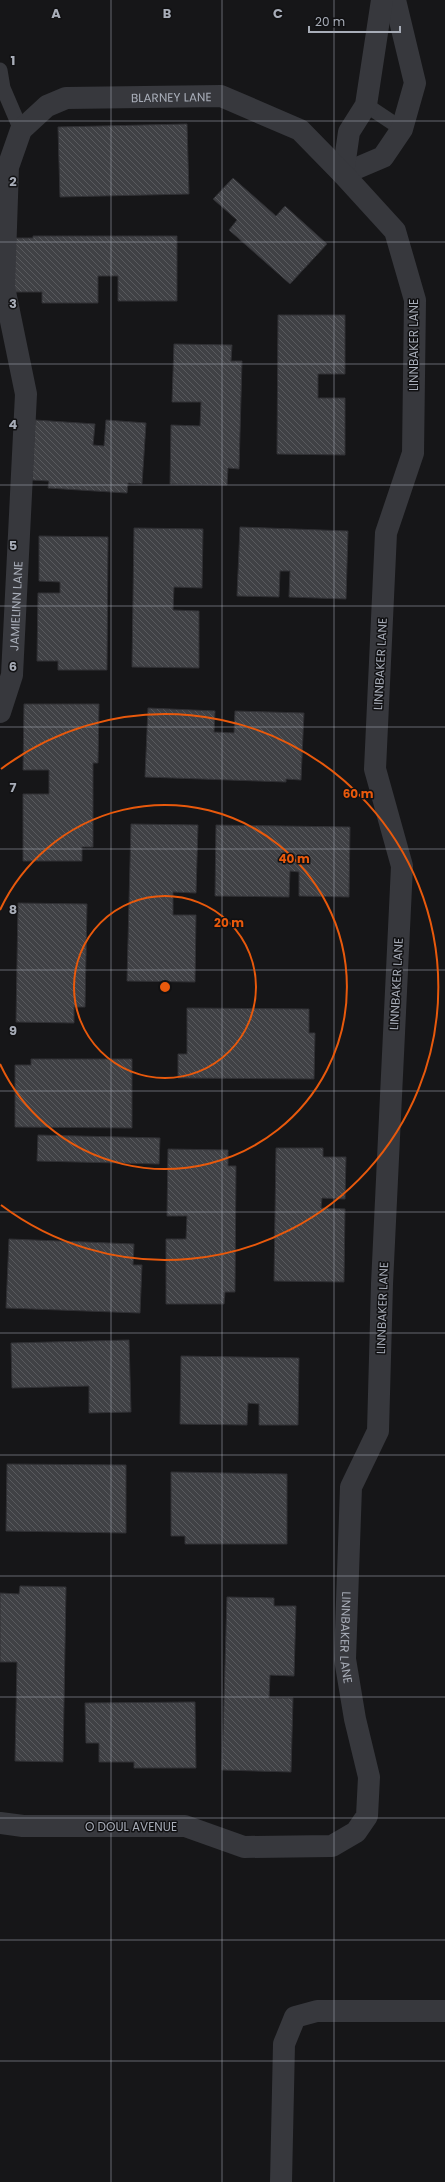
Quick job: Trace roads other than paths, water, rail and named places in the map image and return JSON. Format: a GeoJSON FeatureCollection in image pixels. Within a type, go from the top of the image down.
{"type":"FeatureCollection","features":[{"type":"Feature","properties":{"kind":"street"},"geometry":{"type":"LineString","coordinates":[[344,174],[349,132],[366,105],[382,0]]}},
{"type":"Feature","properties":{"kind":"street"},"geometry":{"type":"LineString","coordinates":[[344,174],[383,157],[402,129],[415,83],[394,0]]}},
{"type":"Feature","properties":{"kind":"street","name":"BLARNEY LANE"},"geometry":{"type":"LineString","coordinates":[[47,106],[66,98],[221,96],[300,130],[344,174]]}},
{"type":"Feature","properties":{"kind":"street","name":"JAMIELINN LANE"},"geometry":{"type":"LineString","coordinates":[[0,712],[12,675],[26,394],[4,287],[8,167],[21,130],[47,106]]}},
{"type":"Feature","properties":{"kind":"street","name":"LINNBAKER LANE"},"geometry":{"type":"LineString","coordinates":[[344,174],[395,231],[415,300],[413,453],[386,533],[375,769],[402,866],[382,1284],[378,1431],[351,1487],[345,1659],[354,1719],[369,1777],[367,1816]]}},
{"type":"Feature","properties":{"kind":"street","name":"O DOUL AVENUE"},"geometry":{"type":"LineString","coordinates":[[0,1823],[23,1826],[185,1826],[244,1847],[332,1846],[356,1832],[367,1816]]}},
{"type":"Feature","properties":{"kind":"street"},"geometry":{"type":"LineString","coordinates":[[281,2182],[284,2044],[295,2017],[316,2011],[445,2011]]}},
{"type":"Feature","properties":{"kind":"lane"},"geometry":{"type":"LineString","coordinates":[[0,70],[3,88],[21,130]]}},
{"type":"Feature","properties":{"kind":"lane"},"geometry":{"type":"LineString","coordinates":[[366,105],[402,129]]}}]}
